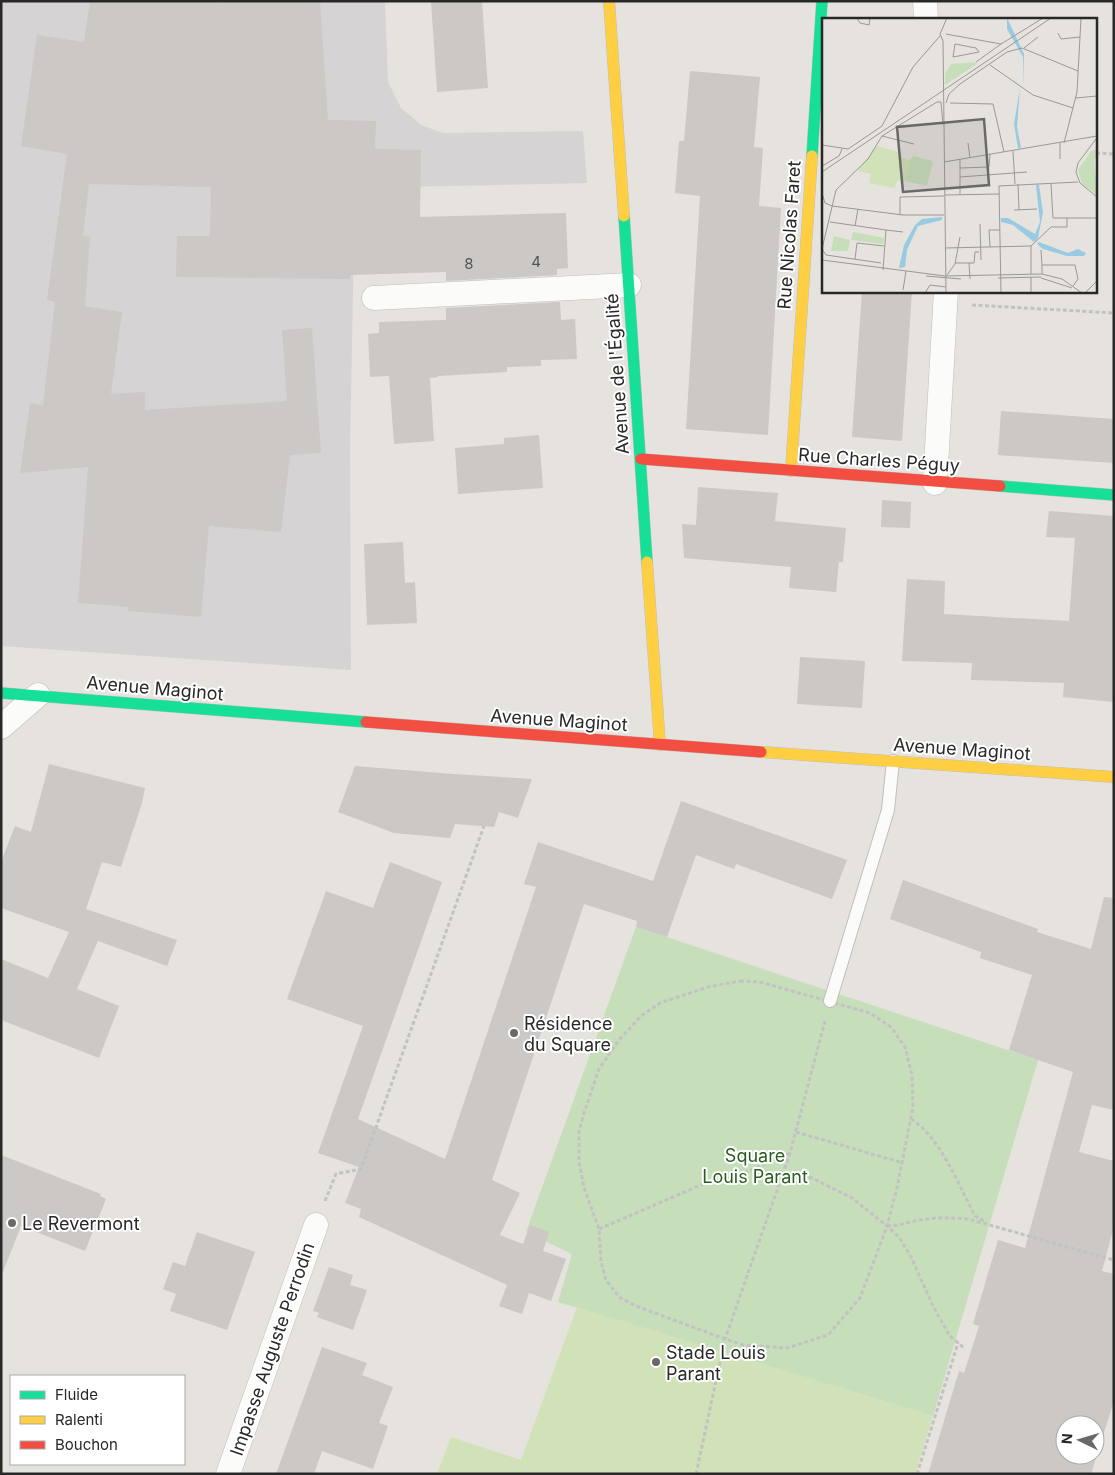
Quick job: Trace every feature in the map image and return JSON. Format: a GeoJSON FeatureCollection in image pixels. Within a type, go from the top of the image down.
{"type":"FeatureCollection","features":[{"type":"Feature","properties":{"kind":"street","name":"Avenue de l'Égalité"},"geometry":{"type":"LineString","coordinates":[[609,1],[660,745]]}},
{"type":"Feature","properties":{"kind":"street","name":"Rue Nicolas Faret"},"geometry":{"type":"LineString","coordinates":[[791,471],[822,1]]}},
{"type":"Feature","properties":{"kind":"street"},"geometry":{"type":"LineString","coordinates":[[925,1],[926,18]]}},
{"type":"Feature","properties":{"kind":"street"},"geometry":{"type":"LineString","coordinates":[[374,298],[629,285]]}},
{"type":"Feature","properties":{"kind":"street"},"geometry":{"type":"LineString","coordinates":[[935,483],[945,298]]}},
{"type":"Feature","properties":{"kind":"street","name":"Rue Charles Péguy"},"geometry":{"type":"LineString","coordinates":[[641,459],[935,483],[1114,495]]}},
{"type":"Feature","properties":{"kind":"street","name":"Avenue Maginot"},"geometry":{"type":"LineString","coordinates":[[1,693],[660,745],[1114,777]]}},
{"type":"Feature","properties":{"kind":"street"},"geometry":{"type":"LineString","coordinates":[[1,727],[38,695]]}},
{"type":"Feature","properties":{"kind":"street","name":"Impasse Auguste Perrodin"},"geometry":{"type":"LineString","coordinates":[[228,1474],[316,1225]]}},
{"type":"Feature","properties":{"kind":"lane"},"geometry":{"type":"LineString","coordinates":[[828,1005],[888,810],[894,761]]}},
{"type":"Feature","properties":{"kind":"path"},"geometry":{"type":"LineString","coordinates":[[1098,153],[1114,154]]}},
{"type":"Feature","properties":{"kind":"path"},"geometry":{"type":"LineString","coordinates":[[945,298],[1114,313]]}},
{"type":"Feature","properties":{"kind":"path"},"geometry":{"type":"LineString","coordinates":[[316,1225],[336,1174],[361,1169],[484,826]]}},
{"type":"Feature","properties":{"kind":"path"},"geometry":{"type":"LineString","coordinates":[[740,981],[760,982],[828,1005],[870,1013],[891,1027],[905,1046],[912,1075],[913,1108],[903,1163],[887,1226],[860,1298],[828,1335],[787,1348],[744,1345],[636,1306],[619,1297],[606,1280],[601,1262],[598,1229],[584,1188],[579,1161],[579,1132],[584,1113],[600,1069],[619,1040],[641,1016],[660,1002],[708,987],[740,981]]}},
{"type":"Feature","properties":{"kind":"path"},"geometry":{"type":"LineString","coordinates":[[696,1474],[725,1339],[790,1153],[825,1019]]}},
{"type":"Feature","properties":{"kind":"path"},"geometry":{"type":"LineString","coordinates":[[911,1119],[921,1125],[941,1153],[976,1216],[990,1224]]}},
{"type":"Feature","properties":{"kind":"path"},"geometry":{"type":"LineString","coordinates":[[796,1132],[903,1163]]}},
{"type":"Feature","properties":{"kind":"path"},"geometry":{"type":"LineString","coordinates":[[598,1229],[703,1184],[742,1174],[790,1153]]}},
{"type":"Feature","properties":{"kind":"path"},"geometry":{"type":"LineString","coordinates":[[783,1174],[812,1178],[852,1198],[899,1237],[949,1335],[965,1349]]}},
{"type":"Feature","properties":{"kind":"path"},"geometry":{"type":"LineString","coordinates":[[887,1226],[900,1226],[925,1219],[947,1217],[968,1219],[1114,1260]]}},
{"type":"Feature","properties":{"kind":"path"},"geometry":{"type":"LineString","coordinates":[[917,1474],[958,1343]]}},
{"type":"Feature","properties":{"kind":"shaded area"},"geometry":{"type":"Polygon","coordinates":[[[1,1],[385,1],[388,82],[401,108],[421,125],[443,133],[583,131],[587,183],[355,188],[350,450],[351,670],[1,646],[1,1]]]}},
{"type":"Feature","properties":{"kind":"green space","name":"Square Louis Parant"},"geometry":{"type":"Polygon","coordinates":[[[636,927],[1038,1060],[933,1416],[558,1302],[572,1254],[526,1232],[636,927]]]}},
{"type":"Feature","properties":{"kind":"green space","name":"Stade Louis Parant"},"geometry":{"type":"Polygon","coordinates":[[[577,1307],[933,1416],[915,1474],[437,1474],[451,1437],[521,1460],[577,1307]]]}},
{"type":"Feature","properties":{"kind":"building"},"geometry":{"type":"Polygon","coordinates":[[[90,1],[218,1],[218,3],[320,1],[328,120],[376,121],[375,149],[421,150],[420,217],[566,213],[568,268],[557,269],[557,275],[446,281],[446,272],[350,275],[350,279],[176,277],[177,236],[210,236],[211,187],[89,184],[83,236],[90,237],[85,306],[122,312],[111,394],[145,392],[145,410],[287,401],[282,330],[312,328],[321,453],[290,455],[281,532],[209,526],[201,617],[128,611],[128,607],[78,603],[88,467],[20,473],[30,403],[43,405],[55,302],[47,300],[67,154],[21,146],[37,35],[84,42],[90,1]]]}},
{"type":"Feature","properties":{"kind":"building"},"geometry":{"type":"Polygon","coordinates":[[[431,1],[482,1],[488,88],[437,92],[431,1]]]}},
{"type":"Feature","properties":{"kind":"building"},"geometry":{"type":"Polygon","coordinates":[[[690,71],[760,77],[754,147],[763,148],[759,206],[781,208],[768,435],[686,429],[700,196],[675,193],[679,141],[684,141],[690,71]]]}},
{"type":"Feature","properties":{"kind":"building"},"geometry":{"type":"Polygon","coordinates":[[[862,292],[912,292],[902,441],[852,437],[862,292]]]}},
{"type":"Feature","properties":{"kind":"building"},"geometry":{"type":"Polygon","coordinates":[[[560,302],[561,320],[575,319],[577,359],[541,360],[541,366],[507,367],[507,372],[430,378],[434,441],[394,444],[389,376],[370,377],[368,334],[379,333],[379,322],[446,320],[446,308],[560,302]]]}},
{"type":"Feature","properties":{"kind":"building"},"geometry":{"type":"Polygon","coordinates":[[[1001,411],[1114,419],[1114,463],[998,455],[1001,411]]]}},
{"type":"Feature","properties":{"kind":"building"},"geometry":{"type":"Polygon","coordinates":[[[539,435],[543,488],[458,494],[455,448],[504,444],[504,438],[539,435]]]}},
{"type":"Feature","properties":{"kind":"building"},"geometry":{"type":"Polygon","coordinates":[[[698,487],[778,493],[775,521],[846,528],[843,562],[839,562],[836,592],[789,588],[791,567],[684,558],[682,524],[696,525],[698,487]]]}},
{"type":"Feature","properties":{"kind":"building"},"geometry":{"type":"Polygon","coordinates":[[[882,500],[911,502],[910,528],[881,527],[882,500]]]}},
{"type":"Feature","properties":{"kind":"building"},"geometry":{"type":"Polygon","coordinates":[[[1049,511],[1114,516],[1114,702],[1063,697],[1064,683],[971,680],[972,663],[902,661],[907,579],[945,581],[944,614],[1069,621],[1075,538],[1046,537],[1049,511]]]}},
{"type":"Feature","properties":{"kind":"building"},"geometry":{"type":"Polygon","coordinates":[[[403,542],[405,583],[415,582],[417,623],[367,625],[364,544],[403,542]]]}},
{"type":"Feature","properties":{"kind":"building"},"geometry":{"type":"Polygon","coordinates":[[[800,657],[865,661],[862,708],[797,704],[800,657]]]}},
{"type":"Feature","properties":{"kind":"building"},"geometry":{"type":"Polygon","coordinates":[[[49,764],[145,788],[121,867],[102,862],[86,909],[177,940],[167,966],[98,941],[77,989],[119,1006],[99,1058],[1,1020],[1,959],[48,978],[69,932],[1,908],[1,862],[15,826],[31,832],[49,764]]]}},
{"type":"Feature","properties":{"kind":"building"},"geometry":{"type":"Polygon","coordinates":[[[355,766],[532,779],[518,818],[499,812],[494,827],[455,824],[450,838],[394,833],[338,812],[355,766]]]}},
{"type":"Feature","properties":{"kind":"building"},"geometry":{"type":"Polygon","coordinates":[[[681,801],[847,860],[832,899],[736,864],[734,869],[696,855],[667,937],[636,927],[637,921],[584,904],[492,1180],[520,1193],[500,1235],[523,1244],[530,1225],[549,1232],[543,1251],[566,1259],[551,1301],[529,1293],[522,1314],[499,1306],[507,1285],[359,1217],[361,1209],[345,1203],[359,1167],[318,1153],[363,1026],[287,999],[326,891],[373,908],[390,862],[442,882],[358,1119],[445,1159],[536,887],[524,884],[538,842],[653,881],[681,801]]]}},
{"type":"Feature","properties":{"kind":"building"},"geometry":{"type":"Polygon","coordinates":[[[903,880],[1038,929],[1037,932],[1091,949],[1104,897],[1114,898],[1114,1110],[1092,1105],[1079,1152],[1114,1161],[1114,1226],[1102,1271],[1114,1274],[1114,1401],[1105,1430],[1105,1415],[1055,1415],[1055,1465],[1094,1465],[1091,1474],[928,1474],[959,1371],[964,1373],[979,1326],[973,1324],[998,1240],[1025,1248],[1073,1072],[1009,1050],[1032,975],[980,958],[981,952],[890,919],[903,880]]]}},
{"type":"Feature","properties":{"kind":"building"},"geometry":{"type":"Polygon","coordinates":[[[1,1155],[101,1194],[100,1196],[106,1199],[85,1251],[21,1226],[3,1272],[1,1272],[1,1155]]]}},
{"type":"Feature","properties":{"kind":"building"},"geometry":{"type":"Polygon","coordinates":[[[197,1232],[255,1252],[227,1330],[170,1311],[176,1294],[163,1289],[173,1262],[185,1266],[197,1232]]]}},
{"type":"Feature","properties":{"kind":"building"},"geometry":{"type":"Polygon","coordinates":[[[329,1267],[353,1275],[350,1285],[367,1290],[353,1330],[317,1317],[319,1313],[313,1311],[329,1267]]]}},
{"type":"Feature","properties":{"kind":"building"},"geometry":{"type":"Polygon","coordinates":[[[322,1347],[367,1363],[362,1375],[393,1387],[379,1423],[388,1426],[373,1469],[322,1451],[314,1474],[276,1474],[322,1347]]]}},
{"type":"Feature","properties":{"kind":"traffic: fast"},"geometry":{"type":"LineString","coordinates":[[812,156],[822,1]]}},
{"type":"Feature","properties":{"kind":"traffic: fast"},"geometry":{"type":"LineString","coordinates":[[624,216],[647,562]]}},
{"type":"Feature","properties":{"kind":"traffic: fast"},"geometry":{"type":"LineString","coordinates":[[1000,486],[1114,495]]}},
{"type":"Feature","properties":{"kind":"traffic: fast"},"geometry":{"type":"LineString","coordinates":[[1,693],[366,722]]}},
{"type":"Feature","properties":{"kind":"traffic: slow"},"geometry":{"type":"LineString","coordinates":[[609,1],[624,216]]}},
{"type":"Feature","properties":{"kind":"traffic: slow"},"geometry":{"type":"LineString","coordinates":[[791,471],[812,156]]}},
{"type":"Feature","properties":{"kind":"traffic: slow"},"geometry":{"type":"LineString","coordinates":[[647,562],[660,745]]}},
{"type":"Feature","properties":{"kind":"traffic: slow"},"geometry":{"type":"LineString","coordinates":[[761,752],[1114,777]]}},
{"type":"Feature","properties":{"kind":"traffic: jam"},"geometry":{"type":"LineString","coordinates":[[641,459],[1000,486]]}},
{"type":"Feature","properties":{"kind":"traffic: jam"},"geometry":{"type":"LineString","coordinates":[[366,722],[761,752]]}},
{"type":"Feature","properties":{"kind":"place","name":"Résidence du Square"},"geometry":{"type":"Point","coordinates":[514,1033]}},
{"type":"Feature","properties":{"kind":"place","name":"Le Revermont"},"geometry":{"type":"Point","coordinates":[12,1223]}},
{"type":"Feature","properties":{"kind":"place","name":"Stade Louis Parant"},"geometry":{"type":"Point","coordinates":[656,1362]}}]}
